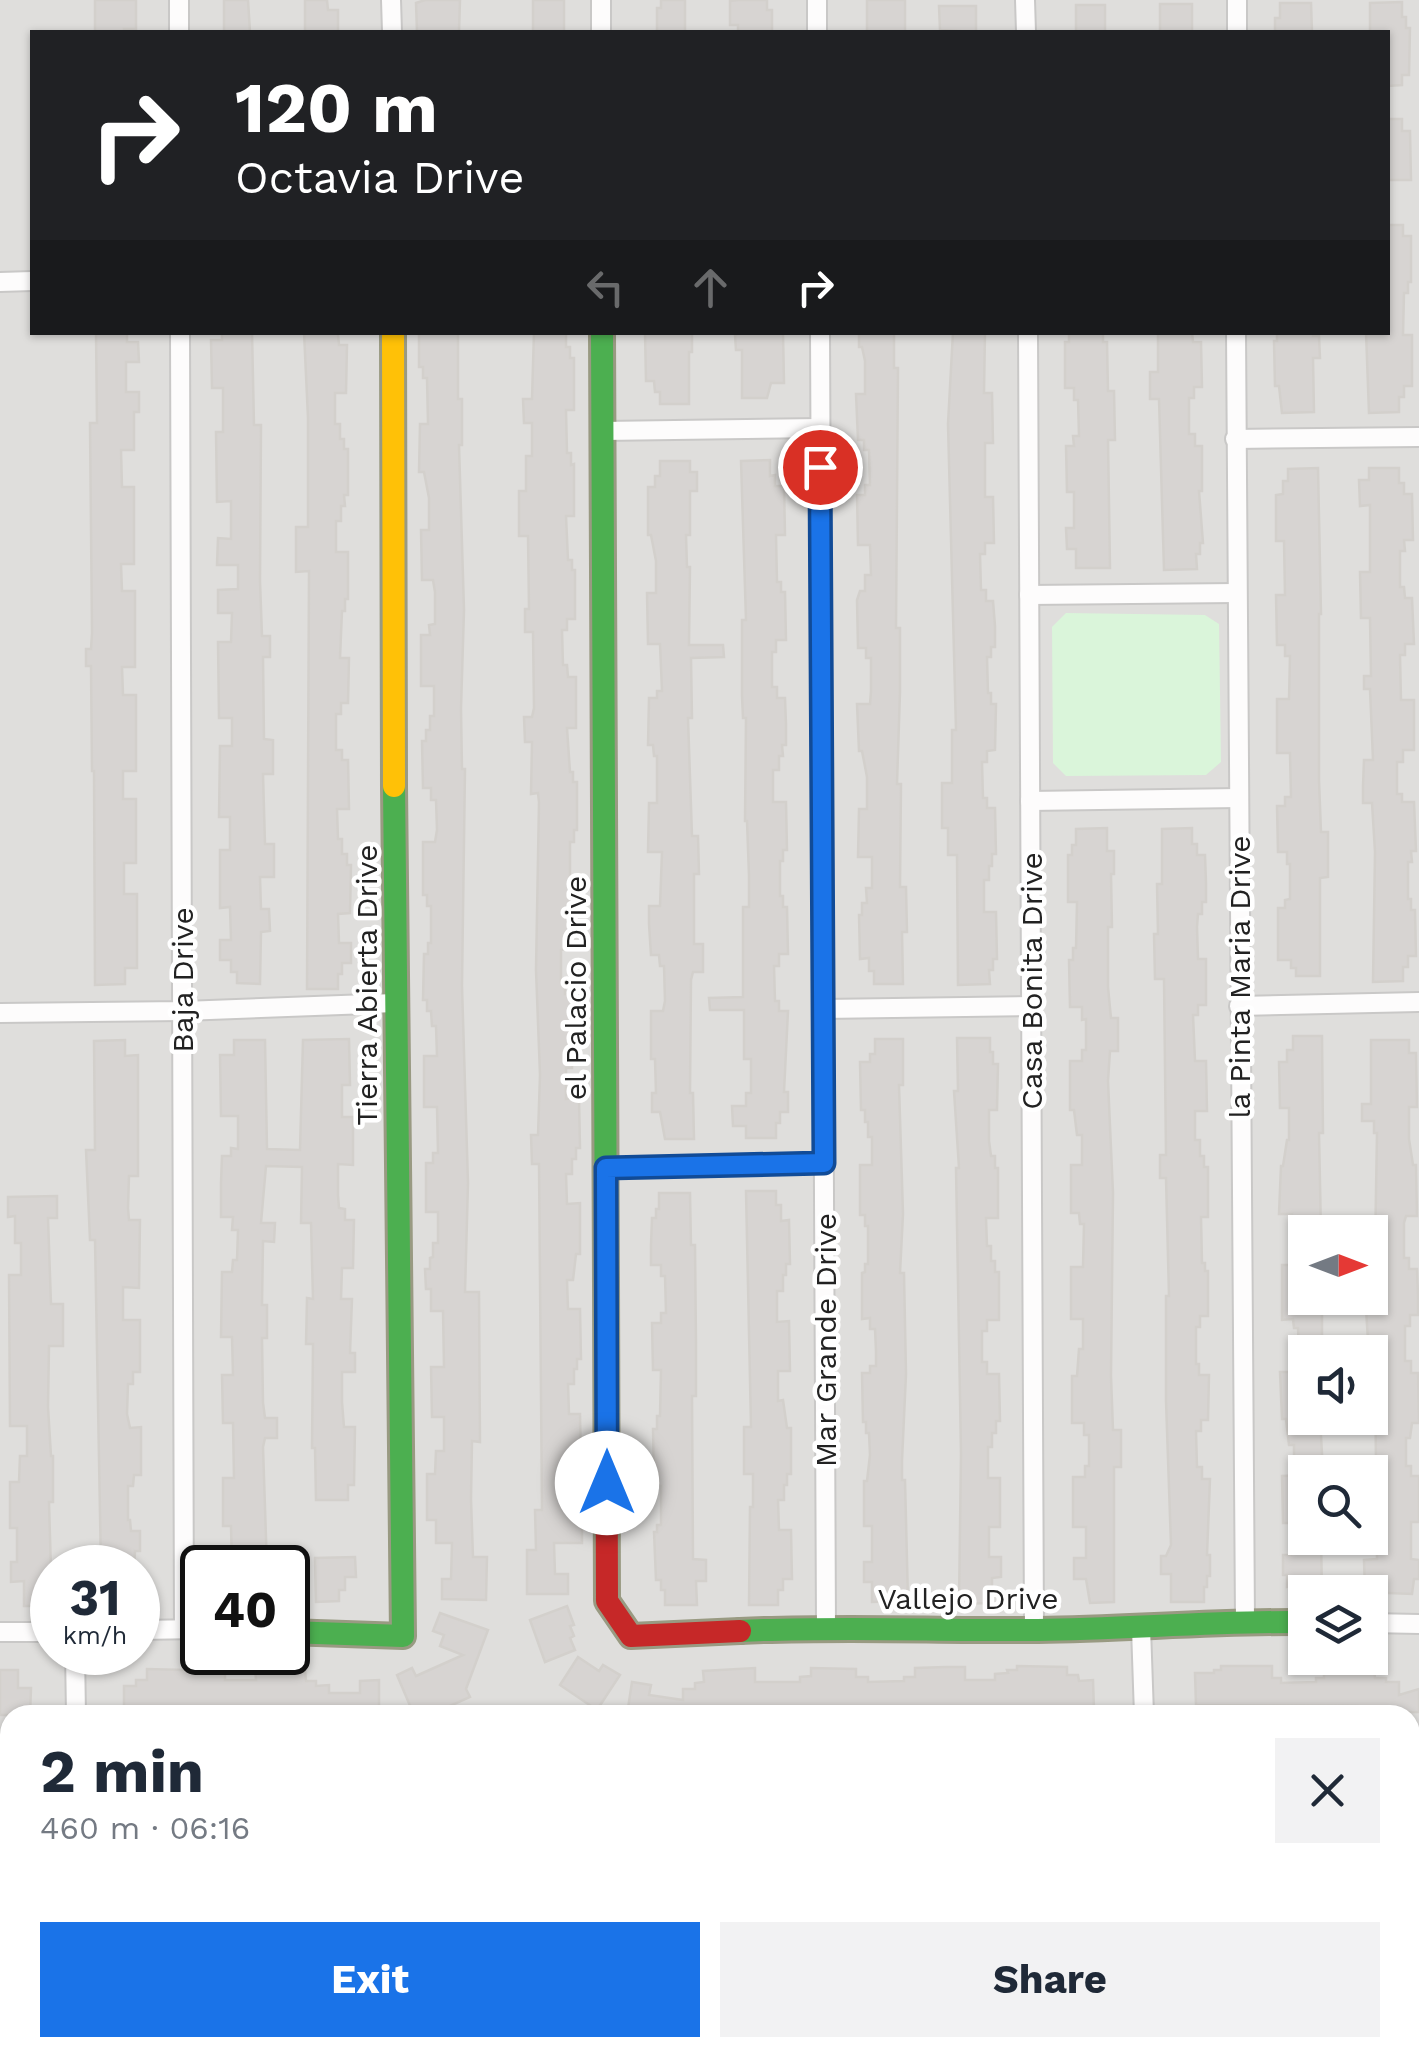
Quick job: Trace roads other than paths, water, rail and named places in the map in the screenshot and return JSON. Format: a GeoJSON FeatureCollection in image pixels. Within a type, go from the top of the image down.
{"type":"FeatureCollection","features":[{"type":"Feature","properties":{"kind":"street"},"geometry":{"type":"LineString","coordinates":[[179,0],[179,30]]}},
{"type":"Feature","properties":{"kind":"street"},"geometry":{"type":"LineString","coordinates":[[392,0],[392,30]]}},
{"type":"Feature","properties":{"kind":"street"},"geometry":{"type":"LineString","coordinates":[[601,0],[601,30]]}},
{"type":"Feature","properties":{"kind":"street"},"geometry":{"type":"LineString","coordinates":[[817,0],[818,30]]}},
{"type":"Feature","properties":{"kind":"street"},"geometry":{"type":"LineString","coordinates":[[1025,0],[1026,30]]}},
{"type":"Feature","properties":{"kind":"street"},"geometry":{"type":"LineString","coordinates":[[1237,0],[1237,30]]}},
{"type":"Feature","properties":{"kind":"street"},"geometry":{"type":"LineString","coordinates":[[0,282],[30,282]]}},
{"type":"Feature","properties":{"kind":"street","name":"Baja Drive"},"geometry":{"type":"LineString","coordinates":[[180,335],[183,1012],[192,1545]]}},
{"type":"Feature","properties":{"kind":"street","name":"Tierra Abierta Drive"},"geometry":{"type":"LineString","coordinates":[[310,1633],[403,1636],[392,335]]}},
{"type":"Feature","properties":{"kind":"street","name":"el Palacio Drive"},"geometry":{"type":"LineString","coordinates":[[602,335],[607,1602],[631,1636]]}},
{"type":"Feature","properties":{"kind":"street","name":"Mar Grande Drive"},"geometry":{"type":"LineString","coordinates":[[820,335],[826,1627]]}},
{"type":"Feature","properties":{"kind":"street","name":"Casa Bonita Drive"},"geometry":{"type":"LineString","coordinates":[[1028,335],[1034,1630]]}},
{"type":"Feature","properties":{"kind":"street","name":"la Pinta Maria Drive"},"geometry":{"type":"LineString","coordinates":[[1236,335],[1245,1621]]}},
{"type":"Feature","properties":{"kind":"street"},"geometry":{"type":"LineString","coordinates":[[603,431],[820,428]]}},
{"type":"Feature","properties":{"kind":"street"},"geometry":{"type":"LineString","coordinates":[[1235,439],[1419,436]]}},
{"type":"Feature","properties":{"kind":"street"},"geometry":{"type":"LineString","coordinates":[[1029,595],[1236,593]]}},
{"type":"Feature","properties":{"kind":"street"},"geometry":{"type":"LineString","coordinates":[[1030,801],[1238,798]]}},
{"type":"Feature","properties":{"kind":"street"},"geometry":{"type":"LineString","coordinates":[[1239,1006],[1419,1002]]}},
{"type":"Feature","properties":{"kind":"street"},"geometry":{"type":"LineString","coordinates":[[0,1013],[183,1012],[395,1003]]}},
{"type":"Feature","properties":{"kind":"street"},"geometry":{"type":"LineString","coordinates":[[823,1010],[1031,1006]]}},
{"type":"Feature","properties":{"kind":"street"},"geometry":{"type":"LineString","coordinates":[[606,1168],[824,1163]]}},
{"type":"Feature","properties":{"kind":"street","name":"Vallejo Drive"},"geometry":{"type":"LineString","coordinates":[[631,1636],[826,1627],[1034,1630],[1288,1622]]}},
{"type":"Feature","properties":{"kind":"street"},"geometry":{"type":"LineString","coordinates":[[1388,1623],[1419,1624]]}},
{"type":"Feature","properties":{"kind":"street"},"geometry":{"type":"LineString","coordinates":[[1141,1628],[1144,1705]]}},
{"type":"Feature","properties":{"kind":"street"},"geometry":{"type":"LineString","coordinates":[[0,1632],[30,1632]]}},
{"type":"Feature","properties":{"kind":"street"},"geometry":{"type":"LineString","coordinates":[[75,1675],[76,1705]]}}]}
